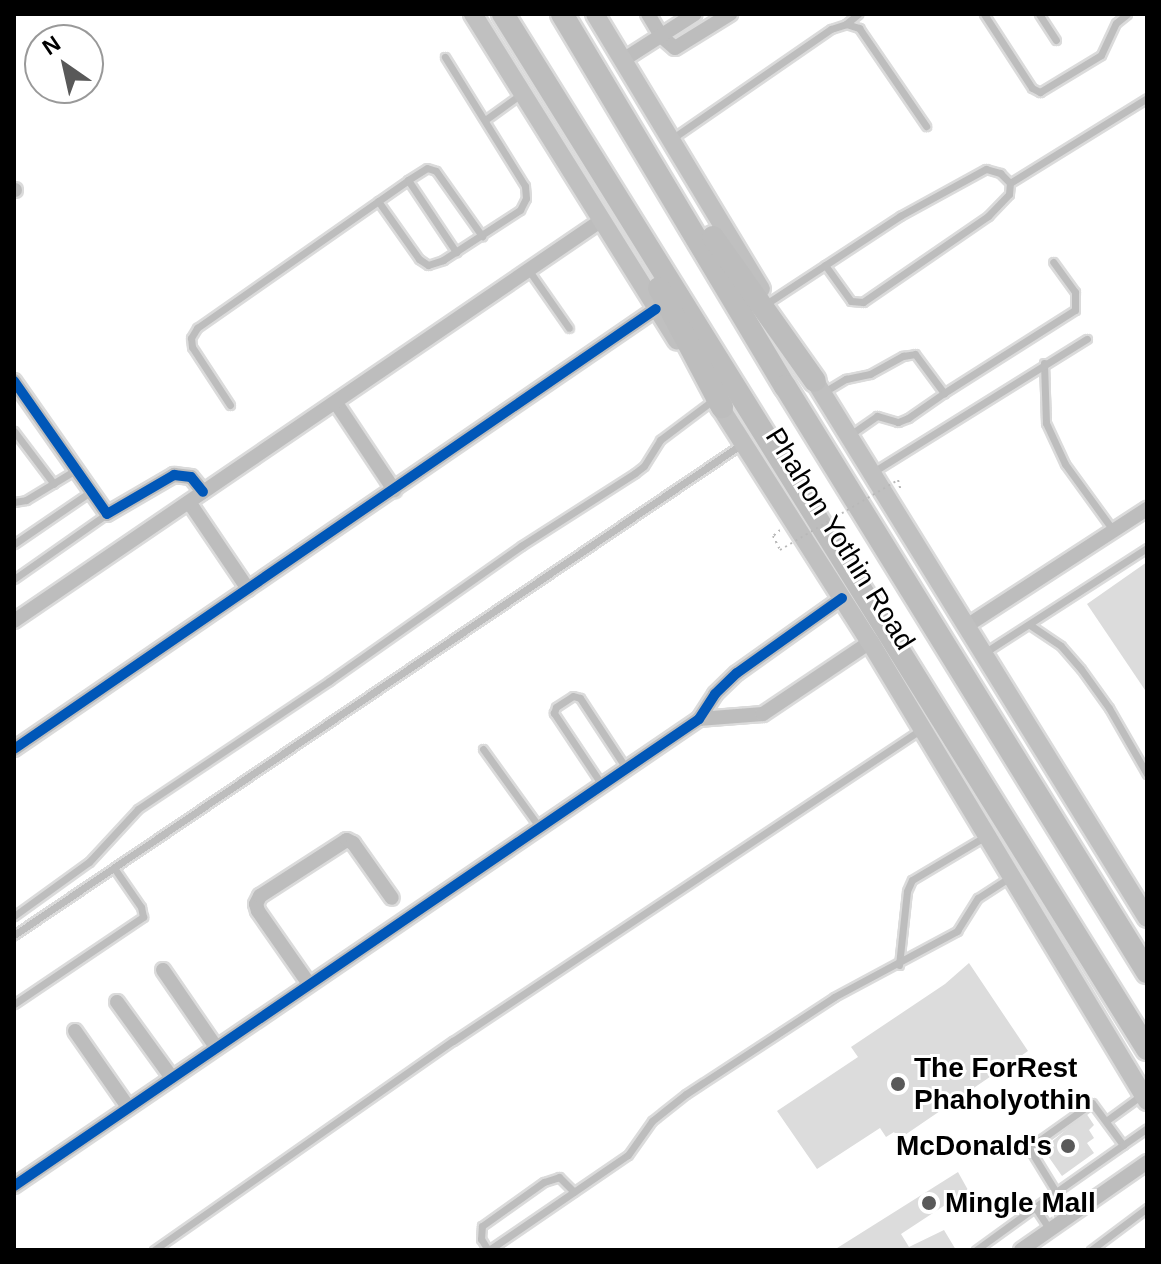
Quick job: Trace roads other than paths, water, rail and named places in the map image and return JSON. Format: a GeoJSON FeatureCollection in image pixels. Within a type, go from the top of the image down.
{"type":"FeatureCollection","features":[{"type":"Feature","properties":{"kind":"highway","name":"Phahon Yothin Road"},"geometry":{"type":"LineString","coordinates":[[503,14],[757,417],[1147,1049]]}},
{"type":"Feature","properties":{"kind":"highway","name":"Phahon Yothin Road"},"geometry":{"type":"LineString","coordinates":[[562,14],[626,116],[785,386],[1147,972]]}},
{"type":"Feature","properties":{"kind":"highway"},"geometry":{"type":"LineString","coordinates":[[626,116],[818,387]]}},
{"type":"Feature","properties":{"kind":"highway"},"geometry":{"type":"LineString","coordinates":[[585,147],[718,403]]}},
{"type":"Feature","properties":{"kind":"main road","name":"Phahon Yothin Road"},"geometry":{"type":"LineString","coordinates":[[473,14],[599,222],[870,642],[1145,1098]]}},
{"type":"Feature","properties":{"kind":"main road"},"geometry":{"type":"LineString","coordinates":[[595,14],[965,627],[1141,892],[1147,918]]}},
{"type":"Feature","properties":{"kind":"street"},"geometry":{"type":"LineString","coordinates":[[648,14],[661,36],[675,48],[730,14]]}},
{"type":"Feature","properties":{"kind":"street"},"geometry":{"type":"LineString","coordinates":[[623,60],[695,14]]}},
{"type":"Feature","properties":{"kind":"street"},"geometry":{"type":"LineString","coordinates":[[14,621],[530,272],[599,222]]}},
{"type":"Feature","properties":{"kind":"street"},"geometry":{"type":"LineString","coordinates":[[14,749],[656,309]]}},
{"type":"Feature","properties":{"kind":"street"},"geometry":{"type":"LineString","coordinates":[[16,387],[107,514],[174,475],[191,477],[203,492]]}},
{"type":"Feature","properties":{"kind":"street"},"geometry":{"type":"LineString","coordinates":[[336,403],[394,490]]}},
{"type":"Feature","properties":{"kind":"street"},"geometry":{"type":"LineString","coordinates":[[189,502],[248,589]]}},
{"type":"Feature","properties":{"kind":"street"},"geometry":{"type":"LineString","coordinates":[[965,627],[1147,509]]}},
{"type":"Feature","properties":{"kind":"street"},"geometry":{"type":"LineString","coordinates":[[14,1186],[699,719],[715,694],[737,673],[842,598]]}},
{"type":"Feature","properties":{"kind":"street"},"geometry":{"type":"LineString","coordinates":[[699,719],[763,714],[870,642]]}},
{"type":"Feature","properties":{"kind":"street"},"geometry":{"type":"LineString","coordinates":[[309,984],[258,911],[256,904],[260,896],[347,840],[353,843],[392,898]]}},
{"type":"Feature","properties":{"kind":"street"},"geometry":{"type":"LineString","coordinates":[[163,970],[216,1047]]}},
{"type":"Feature","properties":{"kind":"street"},"geometry":{"type":"LineString","coordinates":[[117,1002],[172,1078]]}},
{"type":"Feature","properties":{"kind":"street"},"geometry":{"type":"LineString","coordinates":[[75,1031],[128,1107]]}},
{"type":"Feature","properties":{"kind":"street"},"geometry":{"type":"LineString","coordinates":[[1021,1250],[1147,1162]]}},
{"type":"Feature","properties":{"kind":"lane"},"geometry":{"type":"LineString","coordinates":[[672,139],[831,29],[846,24],[858,14]]}},
{"type":"Feature","properties":{"kind":"lane"},"geometry":{"type":"LineString","coordinates":[[984,14],[1032,88],[1040,92],[1101,55],[1116,23],[1127,14]]}},
{"type":"Feature","properties":{"kind":"lane"},"geometry":{"type":"LineString","coordinates":[[1039,14],[1056,40]]}},
{"type":"Feature","properties":{"kind":"lane"},"geometry":{"type":"LineString","coordinates":[[846,24],[859,28],[926,126]]}},
{"type":"Feature","properties":{"kind":"lane"},"geometry":{"type":"LineString","coordinates":[[378,201],[419,259],[436,265],[520,210],[526,198],[525,186],[445,57]]}},
{"type":"Feature","properties":{"kind":"lane"},"geometry":{"type":"LineString","coordinates":[[485,120],[521,94]]}},
{"type":"Feature","properties":{"kind":"lane"},"geometry":{"type":"LineString","coordinates":[[1010,183],[1147,98]]}},
{"type":"Feature","properties":{"kind":"lane"},"geometry":{"type":"LineString","coordinates":[[230,405],[192,347],[191,338],[197,328],[408,180],[427,168],[436,171],[482,236]]}},
{"type":"Feature","properties":{"kind":"lane"},"geometry":{"type":"LineString","coordinates":[[769,302],[900,216],[986,169],[1000,173],[1010,183]]}},
{"type":"Feature","properties":{"kind":"lane"},"geometry":{"type":"LineString","coordinates":[[408,180],[456,252]]}},
{"type":"Feature","properties":{"kind":"lane"},"geometry":{"type":"LineString","coordinates":[[825,265],[851,301],[863,302],[988,216],[1009,194],[1010,183]]}},
{"type":"Feature","properties":{"kind":"lane"},"geometry":{"type":"LineString","coordinates":[[848,436],[877,416],[898,422],[908,418],[1075,310],[1075,292],[1053,262]]}},
{"type":"Feature","properties":{"kind":"lane"},"geometry":{"type":"LineString","coordinates":[[530,272],[569,328]]}},
{"type":"Feature","properties":{"kind":"lane"},"geometry":{"type":"LineString","coordinates":[[871,474],[980,408],[1044,363],[1087,339]]}},
{"type":"Feature","properties":{"kind":"lane"},"geometry":{"type":"LineString","coordinates":[[818,387],[870,374],[903,356],[915,354],[944,393]]}},
{"type":"Feature","properties":{"kind":"lane"},"geometry":{"type":"LineString","coordinates":[[1044,363],[1046,423],[1065,464],[1114,532]]}},
{"type":"Feature","properties":{"kind":"lane"},"geometry":{"type":"LineString","coordinates":[[14,916],[89,862],[138,809],[521,546],[635,473],[644,466],[660,440],[718,403]]}},
{"type":"Feature","properties":{"kind":"lane"},"geometry":{"type":"LineString","coordinates":[[14,431],[54,484]]}},
{"type":"Feature","properties":{"kind":"lane"},"geometry":{"type":"LineString","coordinates":[[14,935],[744,443]]}},
{"type":"Feature","properties":{"kind":"lane"},"geometry":{"type":"LineString","coordinates":[[14,502],[26,500],[74,471]]}},
{"type":"Feature","properties":{"kind":"lane"},"geometry":{"type":"LineString","coordinates":[[14,542],[90,492]]}},
{"type":"Feature","properties":{"kind":"lane"},"geometry":{"type":"LineString","coordinates":[[14,579],[107,514]]}},
{"type":"Feature","properties":{"kind":"lane"},"geometry":{"type":"LineString","coordinates":[[983,654],[1147,548]]}},
{"type":"Feature","properties":{"kind":"lane"},"geometry":{"type":"LineString","coordinates":[[1030,625],[1061,646],[1081,669],[1109,708],[1147,774]]}},
{"type":"Feature","properties":{"kind":"lane"},"geometry":{"type":"LineString","coordinates":[[602,785],[556,717],[556,707],[573,696],[580,698],[627,769]]}},
{"type":"Feature","properties":{"kind":"lane"},"geometry":{"type":"LineString","coordinates":[[154,1250],[453,1041],[922,729]]}},
{"type":"Feature","properties":{"kind":"lane"},"geometry":{"type":"LineString","coordinates":[[483,749],[540,828]]}},
{"type":"Feature","properties":{"kind":"lane"},"geometry":{"type":"LineString","coordinates":[[899,965],[907,891],[912,880],[986,836]]}},
{"type":"Feature","properties":{"kind":"lane"},"geometry":{"type":"LineString","coordinates":[[14,1004],[143,917],[141,907],[114,868]]}},
{"type":"Feature","properties":{"kind":"lane"},"geometry":{"type":"LineString","coordinates":[[574,1192],[559,1177],[544,1182],[482,1226],[481,1239],[489,1250],[574,1192],[628,1155],[652,1121],[686,1094],[834,997],[899,965],[957,931],[978,898],[1012,876]]}},
{"type":"Feature","properties":{"kind":"lane"},"geometry":{"type":"LineString","coordinates":[[1106,1121],[1145,1098]]}},
{"type":"Feature","properties":{"kind":"lane"},"geometry":{"type":"LineString","coordinates":[[1056,1192],[1029,1148],[1087,1104],[1095,1105],[1123,1145]]}},
{"type":"Feature","properties":{"kind":"lane"},"geometry":{"type":"LineString","coordinates":[[976,1250],[1147,1128]]}},
{"type":"Feature","properties":{"kind":"lane"},"geometry":{"type":"LineString","coordinates":[[1035,1207],[1050,1230]]}},
{"type":"Feature","properties":{"kind":"lane"},"geometry":{"type":"LineString","coordinates":[[1091,1250],[1147,1208]]}},
{"type":"Feature","properties":{"kind":"place","name":"The ForRest Phaholyothin"},"geometry":{"type":"Point","coordinates":[898,1084]}},
{"type":"Feature","properties":{"kind":"place","name":"McDonald's"},"geometry":{"type":"Point","coordinates":[1068,1146]}},
{"type":"Feature","properties":{"kind":"place","name":"Mingle Mall"},"geometry":{"type":"Point","coordinates":[929,1203]}}]}
